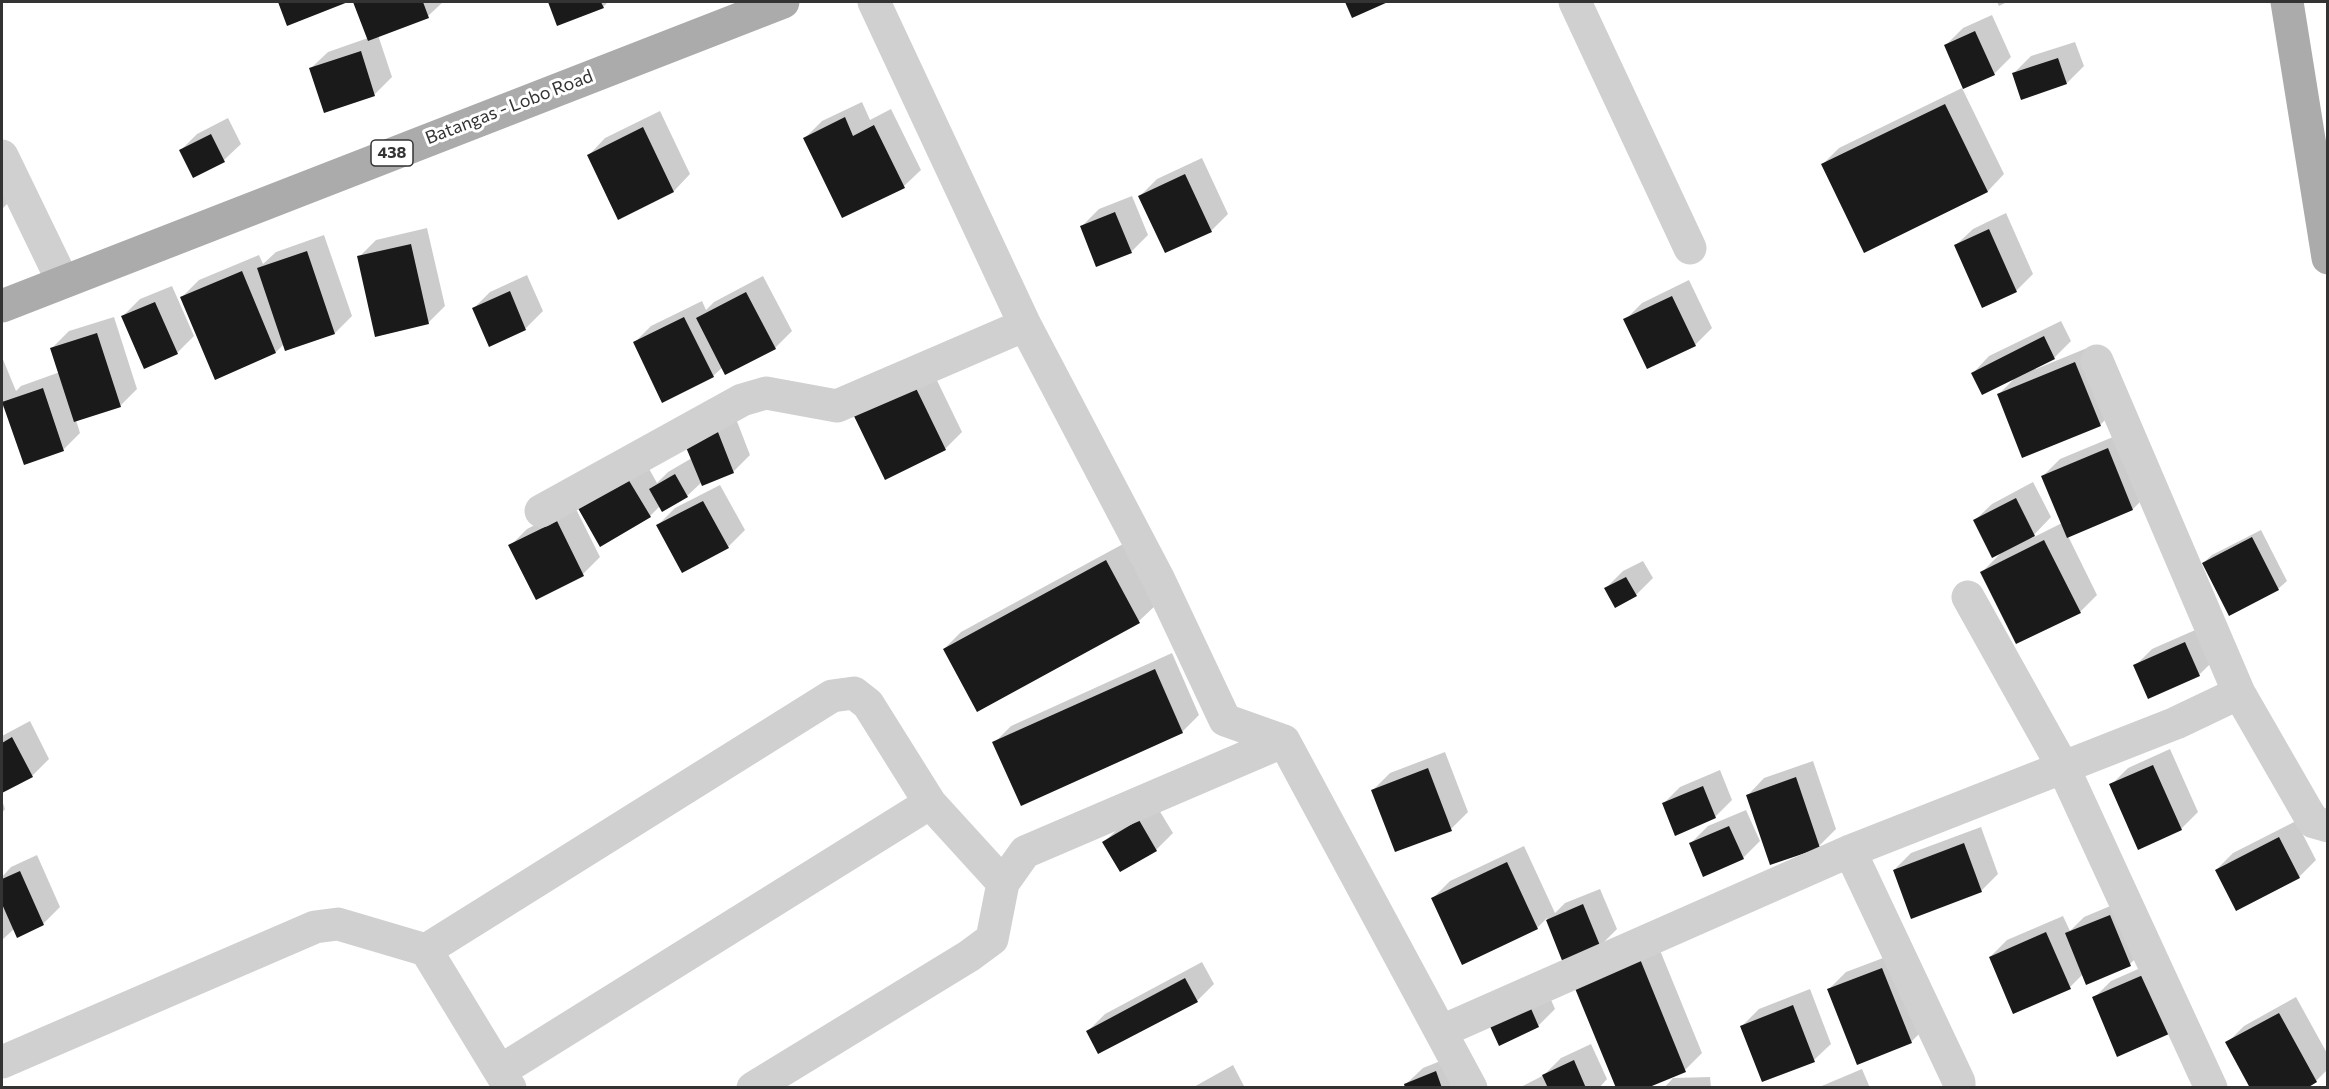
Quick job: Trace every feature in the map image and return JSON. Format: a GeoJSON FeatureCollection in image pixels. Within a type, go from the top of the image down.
{"type":"FeatureCollection","features":[{"type":"Feature","properties":{"kind":"main road","name":"Batangas - Lobo Road"},"geometry":{"type":"LineString","coordinates":[[2,306],[783,2]]}},
{"type":"Feature","properties":{"kind":"main road"},"geometry":{"type":"LineString","coordinates":[[2287,2],[2328,258]]}},
{"type":"Feature","properties":{"kind":"street"},"geometry":{"type":"LineString","coordinates":[[874,2],[1025,325],[1159,580],[1225,720],[1284,741],[1471,1088]]}},
{"type":"Feature","properties":{"kind":"street"},"geometry":{"type":"LineString","coordinates":[[1575,2],[1690,248]]}},
{"type":"Feature","properties":{"kind":"street"},"geometry":{"type":"LineString","coordinates":[[2,156],[63,282]]}},
{"type":"Feature","properties":{"kind":"street"},"geometry":{"type":"LineString","coordinates":[[541,511],[742,400],[766,393],[837,406],[1025,325]]}},
{"type":"Feature","properties":{"kind":"street"},"geometry":{"type":"LineString","coordinates":[[2097,361],[2239,693],[2314,822],[2328,826]]}},
{"type":"Feature","properties":{"kind":"street"},"geometry":{"type":"LineString","coordinates":[[1968,597],[2064,769],[2211,1088]]}},
{"type":"Feature","properties":{"kind":"street"},"geometry":{"type":"LineString","coordinates":[[426,950],[832,696],[854,693],[868,704],[930,803],[1003,883]]}},
{"type":"Feature","properties":{"kind":"street"},"geometry":{"type":"LineString","coordinates":[[1442,1031],[1850,851],[2064,769],[2176,723],[2239,693]]}},
{"type":"Feature","properties":{"kind":"street"},"geometry":{"type":"LineString","coordinates":[[753,1088],[969,956],[992,939],[1003,883],[1025,852],[1284,741]]}},
{"type":"Feature","properties":{"kind":"street"},"geometry":{"type":"LineString","coordinates":[[2,1062],[315,927],[338,924],[426,950],[505,1079],[930,803]]}},
{"type":"Feature","properties":{"kind":"street"},"geometry":{"type":"LineString","coordinates":[[1850,851],[1959,1082],[1959,1088]]}},
{"type":"Feature","properties":{"kind":"building"},"geometry":{"type":"Polygon","coordinates":[[[278,2],[348,2],[287,26],[278,2]]]}},
{"type":"Feature","properties":{"kind":"building"},"geometry":{"type":"Polygon","coordinates":[[[353,2],[423,2],[429,18],[368,41],[353,2]]]}},
{"type":"Feature","properties":{"kind":"building"},"geometry":{"type":"Polygon","coordinates":[[[548,2],[601,2],[604,8],[557,26],[548,2]]]}},
{"type":"Feature","properties":{"kind":"building"},"geometry":{"type":"Polygon","coordinates":[[[1345,2],[1388,2],[1352,18],[1345,2]]]}},
{"type":"Feature","properties":{"kind":"building"},"geometry":{"type":"Polygon","coordinates":[[[1975,31],[1995,75],[1963,89],[1944,45],[1975,31]]]}},
{"type":"Feature","properties":{"kind":"building"},"geometry":{"type":"Polygon","coordinates":[[[361,51],[375,96],[324,113],[309,68],[361,51]]]}},
{"type":"Feature","properties":{"kind":"building"},"geometry":{"type":"Polygon","coordinates":[[[2058,58],[2067,84],[2021,100],[2012,73],[2058,58]]]}},
{"type":"Feature","properties":{"kind":"building"},"geometry":{"type":"Polygon","coordinates":[[[1945,104],[1988,192],[1864,253],[1821,164],[1945,104]]]}},
{"type":"Feature","properties":{"kind":"building"},"geometry":{"type":"Polygon","coordinates":[[[845,117],[853,136],[874,125],[905,188],[842,218],[803,138],[845,117]]]}},
{"type":"Feature","properties":{"kind":"building"},"geometry":{"type":"Polygon","coordinates":[[[643,127],[674,192],[618,220],[587,155],[643,127]]]}},
{"type":"Feature","properties":{"kind":"building"},"geometry":{"type":"Polygon","coordinates":[[[211,134],[225,162],[193,178],[179,150],[211,134]]]}},
{"type":"Feature","properties":{"kind":"building"},"geometry":{"type":"Polygon","coordinates":[[[1185,174],[1212,232],[1165,253],[1138,196],[1185,174]]]}},
{"type":"Feature","properties":{"kind":"building"},"geometry":{"type":"Polygon","coordinates":[[[1115,212],[1132,253],[1096,267],[1080,226],[1115,212]]]}},
{"type":"Feature","properties":{"kind":"building"},"geometry":{"type":"Polygon","coordinates":[[[1989,229],[2017,292],[1982,308],[1954,245],[1989,229]]]}},
{"type":"Feature","properties":{"kind":"building"},"geometry":{"type":"Polygon","coordinates":[[[411,244],[429,324],[375,337],[357,256],[411,244]]]}},
{"type":"Feature","properties":{"kind":"building"},"geometry":{"type":"Polygon","coordinates":[[[307,251],[335,334],[285,351],[257,268],[307,251]]]}},
{"type":"Feature","properties":{"kind":"building"},"geometry":{"type":"Polygon","coordinates":[[[242,271],[276,353],[215,380],[180,297],[242,271]]]}},
{"type":"Feature","properties":{"kind":"building"},"geometry":{"type":"Polygon","coordinates":[[[510,291],[526,330],[489,347],[472,308],[510,291]]]}},
{"type":"Feature","properties":{"kind":"building"},"geometry":{"type":"Polygon","coordinates":[[[746,292],[776,349],[725,375],[696,318],[746,292]]]}},
{"type":"Feature","properties":{"kind":"building"},"geometry":{"type":"Polygon","coordinates":[[[1672,296],[1696,346],[1647,369],[1623,319],[1672,296]]]}},
{"type":"Feature","properties":{"kind":"building"},"geometry":{"type":"Polygon","coordinates":[[[155,302],[178,354],[144,369],[121,316],[155,302]]]}},
{"type":"Feature","properties":{"kind":"building"},"geometry":{"type":"Polygon","coordinates":[[[684,317],[714,377],[662,403],[633,342],[684,317]]]}},
{"type":"Feature","properties":{"kind":"building"},"geometry":{"type":"Polygon","coordinates":[[[97,333],[121,407],[74,422],[50,348],[97,333]]]}},
{"type":"Feature","properties":{"kind":"building"},"geometry":{"type":"Polygon","coordinates":[[[2044,336],[2055,359],[1982,395],[1971,373],[2044,336]]]}},
{"type":"Feature","properties":{"kind":"building"},"geometry":{"type":"Polygon","coordinates":[[[2075,362],[2101,426],[2022,458],[1997,394],[2075,362]]]}},
{"type":"Feature","properties":{"kind":"building"},"geometry":{"type":"Polygon","coordinates":[[[913,382],[946,450],[885,480],[852,412],[913,382]]]}},
{"type":"Feature","properties":{"kind":"building"},"geometry":{"type":"Polygon","coordinates":[[[43,388],[64,451],[24,465],[2,402],[43,388]]]}},
{"type":"Feature","properties":{"kind":"building"},"geometry":{"type":"Polygon","coordinates":[[[716,427],[734,473],[702,486],[683,440],[716,427]]]}},
{"type":"Feature","properties":{"kind":"building"},"geometry":{"type":"Polygon","coordinates":[[[2108,448],[2133,510],[2067,538],[2041,476],[2108,448]]]}},
{"type":"Feature","properties":{"kind":"building"},"geometry":{"type":"Polygon","coordinates":[[[625,474],[651,517],[600,547],[575,503],[625,474]]]}},
{"type":"Feature","properties":{"kind":"building"},"geometry":{"type":"Polygon","coordinates":[[[675,474],[688,497],[662,512],[649,489],[675,474]]]}},
{"type":"Feature","properties":{"kind":"building"},"geometry":{"type":"Polygon","coordinates":[[[2016,498],[2035,536],[1992,558],[1973,520],[2016,498]]]}},
{"type":"Feature","properties":{"kind":"building"},"geometry":{"type":"Polygon","coordinates":[[[703,501],[729,548],[682,573],[656,525],[703,501]]]}},
{"type":"Feature","properties":{"kind":"building"},"geometry":{"type":"Polygon","coordinates":[[[557,521],[584,576],[536,600],[508,545],[557,521]]]}},
{"type":"Feature","properties":{"kind":"building"},"geometry":{"type":"Polygon","coordinates":[[[2252,537],[2279,590],[2229,616],[2202,563],[2252,537]]]}},
{"type":"Feature","properties":{"kind":"building"},"geometry":{"type":"Polygon","coordinates":[[[2044,540],[2081,613],[2016,644],[1980,572],[2044,540]]]}},
{"type":"Feature","properties":{"kind":"building"},"geometry":{"type":"Polygon","coordinates":[[[1106,560],[1140,623],[977,712],[943,649],[1106,560]]]}},
{"type":"Feature","properties":{"kind":"building"},"geometry":{"type":"Polygon","coordinates":[[[1626,577],[1637,596],[1615,608],[1604,588],[1626,577]]]}},
{"type":"Feature","properties":{"kind":"building"},"geometry":{"type":"Polygon","coordinates":[[[2185,642],[2200,676],[2148,699],[2133,665],[2185,642]]]}},
{"type":"Feature","properties":{"kind":"building"},"geometry":{"type":"Polygon","coordinates":[[[1155,669],[1183,733],[1021,806],[992,742],[1155,669]]]}},
{"type":"Feature","properties":{"kind":"building"},"geometry":{"type":"Polygon","coordinates":[[[12,737],[33,777],[2,793],[2,743],[12,737]]]}},
{"type":"Feature","properties":{"kind":"building"},"geometry":{"type":"Polygon","coordinates":[[[2153,765],[2182,830],[2138,850],[2109,784],[2153,765]]]}},
{"type":"Feature","properties":{"kind":"building"},"geometry":{"type":"Polygon","coordinates":[[[1428,768],[1452,831],[1395,852],[1371,790],[1428,768]]]}},
{"type":"Feature","properties":{"kind":"building"},"geometry":{"type":"Polygon","coordinates":[[[1796,777],[1820,848],[1770,865],[1746,795],[1796,777]]]}},
{"type":"Feature","properties":{"kind":"building"},"geometry":{"type":"Polygon","coordinates":[[[1703,786],[1716,818],[1675,836],[1662,803],[1703,786]]]}},
{"type":"Feature","properties":{"kind":"building"},"geometry":{"type":"Polygon","coordinates":[[[1139,820],[1157,851],[1120,872],[1102,842],[1139,820]]]}},
{"type":"Feature","properties":{"kind":"building"},"geometry":{"type":"Polygon","coordinates":[[[1729,826],[1744,859],[1703,877],[1689,843],[1729,826]]]}},
{"type":"Feature","properties":{"kind":"building"},"geometry":{"type":"Polygon","coordinates":[[[2279,837],[2300,878],[2236,911],[2215,870],[2279,837]]]}},
{"type":"Feature","properties":{"kind":"building"},"geometry":{"type":"Polygon","coordinates":[[[1964,843],[1982,892],[1911,919],[1893,870],[1964,843]]]}},
{"type":"Feature","properties":{"kind":"building"},"geometry":{"type":"Polygon","coordinates":[[[1507,862],[1538,929],[1462,965],[1431,898],[1507,862]]]}},
{"type":"Feature","properties":{"kind":"building"},"geometry":{"type":"Polygon","coordinates":[[[20,871],[44,925],[17,938],[2,904],[2,879],[20,871]]]}},
{"type":"Feature","properties":{"kind":"building"},"geometry":{"type":"Polygon","coordinates":[[[1583,904],[1601,948],[1563,963],[1546,920],[1583,904]]]}},
{"type":"Feature","properties":{"kind":"building"},"geometry":{"type":"Polygon","coordinates":[[[2110,915],[2131,966],[2086,985],[2065,933],[2110,915]]]}},
{"type":"Feature","properties":{"kind":"building"},"geometry":{"type":"Polygon","coordinates":[[[2046,932],[2071,989],[2013,1014],[1989,957],[2046,932]]]}},
{"type":"Feature","properties":{"kind":"building"},"geometry":{"type":"Polygon","coordinates":[[[1640,959],[1686,1072],[1647,1088],[1616,1088],[1574,986],[1640,959]]]}},
{"type":"Feature","properties":{"kind":"building"},"geometry":{"type":"Polygon","coordinates":[[[1882,968],[1912,1043],[1857,1065],[1827,989],[1882,968]]]}},
{"type":"Feature","properties":{"kind":"building"},"geometry":{"type":"Polygon","coordinates":[[[2143,975],[2169,1034],[2117,1057],[2092,997],[2143,975]]]}},
{"type":"Feature","properties":{"kind":"building"},"geometry":{"type":"Polygon","coordinates":[[[1185,978],[1198,1002],[1098,1054],[1086,1031],[1185,978]]]}},
{"type":"Feature","properties":{"kind":"building"},"geometry":{"type":"Polygon","coordinates":[[[1529,1004],[1539,1027],[1499,1046],[1488,1022],[1529,1004]]]}},
{"type":"Feature","properties":{"kind":"building"},"geometry":{"type":"Polygon","coordinates":[[[1793,1005],[1815,1062],[1762,1082],[1740,1026],[1793,1005]]]}},
{"type":"Feature","properties":{"kind":"building"},"geometry":{"type":"Polygon","coordinates":[[[2279,1013],[2317,1082],[2307,1088],[2250,1088],[2225,1042],[2279,1013]]]}},
{"type":"Feature","properties":{"kind":"building"},"geometry":{"type":"Polygon","coordinates":[[[1574,1060],[1586,1088],[1548,1088],[1542,1075],[1574,1060]]]}},
{"type":"Feature","properties":{"kind":"building"},"geometry":{"type":"Polygon","coordinates":[[[1436,1071],[1442,1088],[1405,1088],[1404,1084],[1436,1071]]]}}]}
